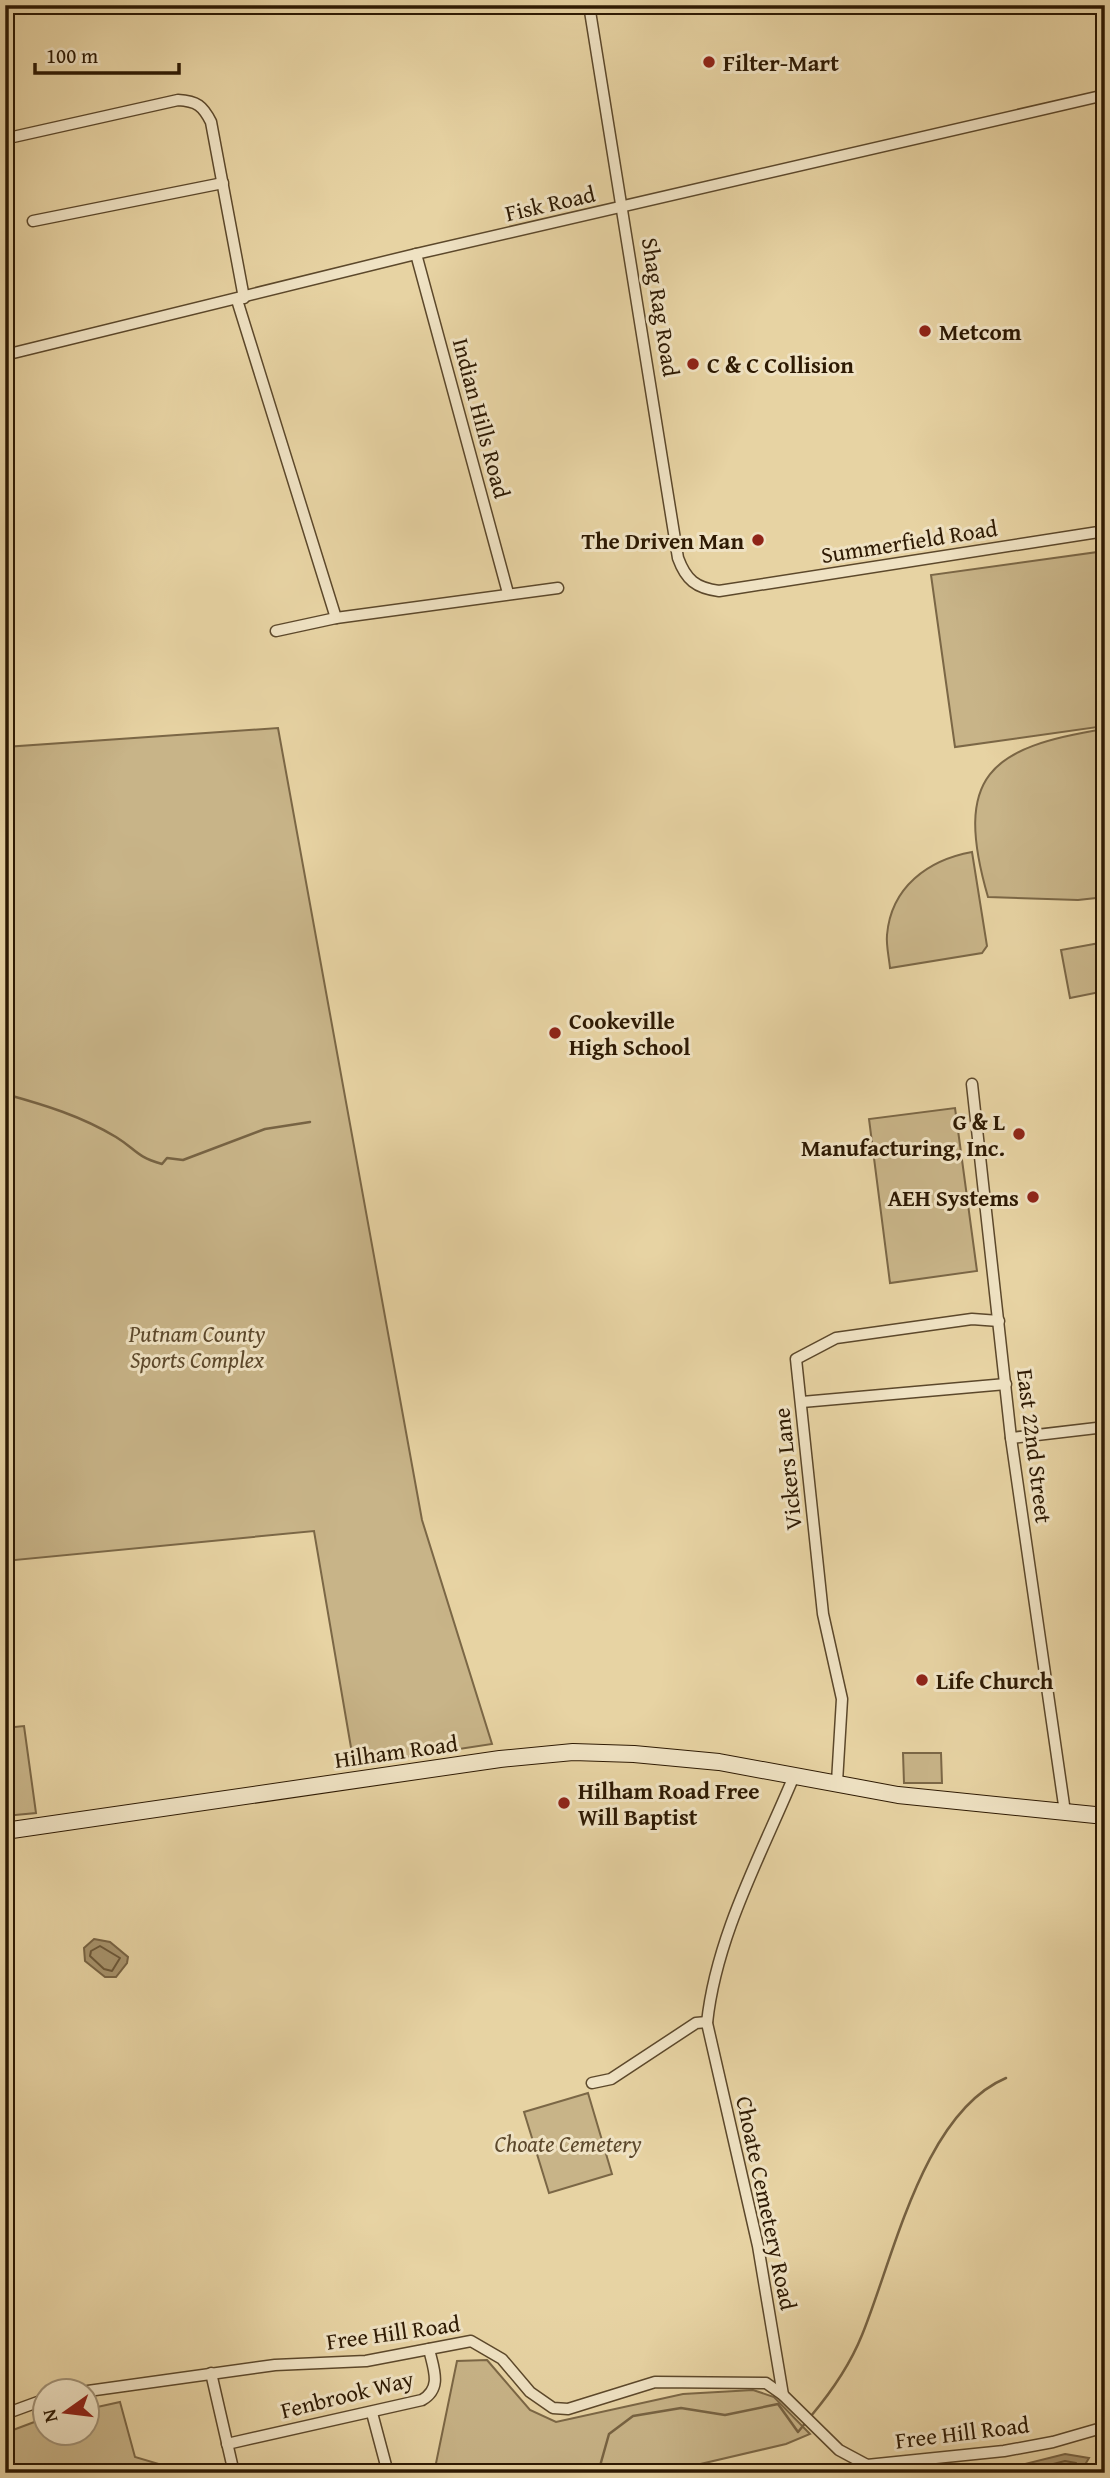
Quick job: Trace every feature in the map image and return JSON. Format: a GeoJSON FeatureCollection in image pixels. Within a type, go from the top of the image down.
{"type":"FeatureCollection","features":[{"type":"Feature","properties":{"kind":"main road","name":"Hilham Road"},"geometry":{"type":"LineString","coordinates":[[5,1831],[500,1759],[573,1752],[719,1762],[898,1795],[1105,1816]]}},
{"type":"Feature","properties":{"kind":"street","name":"Shag Rag Road"},"geometry":{"type":"LineString","coordinates":[[589,5],[624,207],[678,558],[683,574],[691,583],[704,589],[719,591]]}},
{"type":"Feature","properties":{"kind":"street","name":"Fisk Road"},"geometry":{"type":"LineString","coordinates":[[5,355],[416,254],[1105,95]]}},
{"type":"Feature","properties":{"kind":"street"},"geometry":{"type":"LineString","coordinates":[[13,137],[178,100],[195,101],[204,109],[211,122],[223,183],[241,299],[336,618]]}},
{"type":"Feature","properties":{"kind":"street"},"geometry":{"type":"LineString","coordinates":[[33,221],[223,183]]}},
{"type":"Feature","properties":{"kind":"street","name":"Indian Hills Road"},"geometry":{"type":"LineString","coordinates":[[416,254],[508,593]]}},
{"type":"Feature","properties":{"kind":"street","name":"Summerfield Road"},"geometry":{"type":"LineString","coordinates":[[719,591],[1105,531]]}},
{"type":"Feature","properties":{"kind":"street"},"geometry":{"type":"LineString","coordinates":[[276,631],[336,618],[558,588]]}},
{"type":"Feature","properties":{"kind":"street","name":"East 22nd Street"},"geometry":{"type":"LineString","coordinates":[[972,1084],[1011,1438],[1065,1812]]}},
{"type":"Feature","properties":{"kind":"street","name":"Vickers Lane"},"geometry":{"type":"LineString","coordinates":[[837,1782],[842,1699],[823,1614],[796,1359],[836,1338],[972,1319],[999,1321]]}},
{"type":"Feature","properties":{"kind":"street"},"geometry":{"type":"LineString","coordinates":[[802,1402],[1006,1384]]}},
{"type":"Feature","properties":{"kind":"street"},"geometry":{"type":"LineString","coordinates":[[1011,1438],[1105,1427]]}},
{"type":"Feature","properties":{"kind":"street","name":"Choate Cemetery Road"},"geometry":{"type":"LineString","coordinates":[[783,2395],[758,2246],[707,2022],[710,1994],[724,1944],[794,1776]]}},
{"type":"Feature","properties":{"kind":"street"},"geometry":{"type":"LineString","coordinates":[[592,2082],[611,2079],[696,2023],[707,2022]]}},
{"type":"Feature","properties":{"kind":"street","name":"Free Hill Road"},"geometry":{"type":"LineString","coordinates":[[102,2389],[275,2365],[366,2361],[471,2341],[486,2347],[502,2359],[530,2392],[553,2408],[568,2409],[655,2382],[766,2383],[783,2395],[839,2450],[868,2469],[1004,2451],[1053,2442],[1105,2427]]}},
{"type":"Feature","properties":{"kind":"street","name":"Fenbrook Way"},"geometry":{"type":"LineString","coordinates":[[227,2444],[422,2400],[434,2391],[436,2382],[429,2349]]}},
{"type":"Feature","properties":{"kind":"street"},"geometry":{"type":"LineString","coordinates":[[211,2373],[234,2473]]}},
{"type":"Feature","properties":{"kind":"street"},"geometry":{"type":"LineString","coordinates":[[5,2414],[32,2404]]}},
{"type":"Feature","properties":{"kind":"street"},"geometry":{"type":"LineString","coordinates":[[372,2413],[387,2473]]}},
{"type":"Feature","properties":{"kind":"green space"},"geometry":{"type":"Polygon","coordinates":[[[1105,551],[1105,726],[955,747],[931,575],[1105,551]]]}},
{"type":"Feature","properties":{"kind":"green space","name":"Putnam County Sports Complex"},"geometry":{"type":"Polygon","coordinates":[[[278,728],[422,1520],[492,1744],[354,1765],[314,1531],[5,1561],[5,747],[278,728]]]}},
{"type":"Feature","properties":{"kind":"green space"},"geometry":{"type":"Polygon","coordinates":[[[1105,729],[1105,897],[1078,900],[988,897],[978,856],[975,822],[979,795],[990,774],[1008,758],[1033,746],[1065,736],[1105,729]]]}},
{"type":"Feature","properties":{"kind":"green space"},"geometry":{"type":"Polygon","coordinates":[[[972,852],[987,946],[982,953],[890,968],[887,939],[890,918],[904,890],[927,869],[972,852]]]}},
{"type":"Feature","properties":{"kind":"green space"},"geometry":{"type":"Polygon","coordinates":[[[1105,942],[1105,991],[1070,998],[1061,950],[1105,942]]]}},
{"type":"Feature","properties":{"kind":"green space"},"geometry":{"type":"Polygon","coordinates":[[[955,1108],[977,1271],[890,1283],[869,1119],[955,1108]]]}},
{"type":"Feature","properties":{"kind":"green space"},"geometry":{"type":"Polygon","coordinates":[[[24,1726],[36,1813],[5,1816],[5,1728],[24,1726]]]}},
{"type":"Feature","properties":{"kind":"green space"},"geometry":{"type":"Polygon","coordinates":[[[903,1753],[941,1753],[942,1783],[904,1783],[903,1753]]]}},
{"type":"Feature","properties":{"kind":"green space","name":"Choate Cemetery"},"geometry":{"type":"Polygon","coordinates":[[[588,2093],[612,2174],[549,2193],[524,2112],[588,2093]]]}},
{"type":"Feature","properties":{"kind":"green space"},"geometry":{"type":"Polygon","coordinates":[[[487,2360],[530,2410],[556,2422],[683,2394],[753,2390],[774,2397],[810,2434],[786,2444],[662,2473],[434,2473],[457,2361],[487,2360]]]}},
{"type":"Feature","properties":{"kind":"green space"},"geometry":{"type":"Polygon","coordinates":[[[120,2402],[135,2457],[169,2467],[171,2473],[5,2473],[5,2433],[32,2423],[32,2446],[102,2446],[102,2406],[120,2402]]]}},
{"type":"Feature","properties":{"kind":"water"},"geometry":{"type":"Polygon","coordinates":[[[94,1939],[110,1942],[128,1957],[127,1963],[116,1977],[105,1977],[85,1961],[84,1948],[94,1939]]]}},
{"type":"Feature","properties":{"kind":"water"},"geometry":{"type":"Polygon","coordinates":[[[1065,2454],[1089,2458],[1080,2473],[1004,2473],[1013,2467],[1065,2454]]]}},
{"type":"Feature","properties":{"kind":"waterway"},"geometry":{"type":"LineString","coordinates":[[5,1094],[90,1123],[141,1155],[162,1164],[167,1158],[183,1160],[265,1129],[310,1122]]}},
{"type":"Feature","properties":{"kind":"waterway"},"geometry":{"type":"LineString","coordinates":[[811,2416],[852,2357],[915,2190],[932,2154],[953,2122],[977,2096],[1006,2078]]}},
{"type":"Feature","properties":{"kind":"waterway"},"geometry":{"type":"LineString","coordinates":[[598,2473],[609,2434],[633,2416],[681,2408],[725,2415],[778,2404],[798,2432],[807,2421]]}},
{"type":"Feature","properties":{"kind":"place","name":"Filter-Mart"},"geometry":{"type":"Point","coordinates":[709,62]}},
{"type":"Feature","properties":{"kind":"place","name":"Metcom"},"geometry":{"type":"Point","coordinates":[925,331]}},
{"type":"Feature","properties":{"kind":"place","name":"C & C Collision"},"geometry":{"type":"Point","coordinates":[693,364]}},
{"type":"Feature","properties":{"kind":"place","name":"The Driven Man"},"geometry":{"type":"Point","coordinates":[758,540]}},
{"type":"Feature","properties":{"kind":"place","name":"Cookeville High School"},"geometry":{"type":"Point","coordinates":[555,1033]}},
{"type":"Feature","properties":{"kind":"place","name":"G & L Manufacturing, Inc."},"geometry":{"type":"Point","coordinates":[1019,1134]}},
{"type":"Feature","properties":{"kind":"place","name":"AEH Systems"},"geometry":{"type":"Point","coordinates":[1033,1197]}},
{"type":"Feature","properties":{"kind":"place","name":"Life Church"},"geometry":{"type":"Point","coordinates":[922,1680]}},
{"type":"Feature","properties":{"kind":"place","name":"Hilham Road Free Will Baptist"},"geometry":{"type":"Point","coordinates":[564,1803]}}]}
